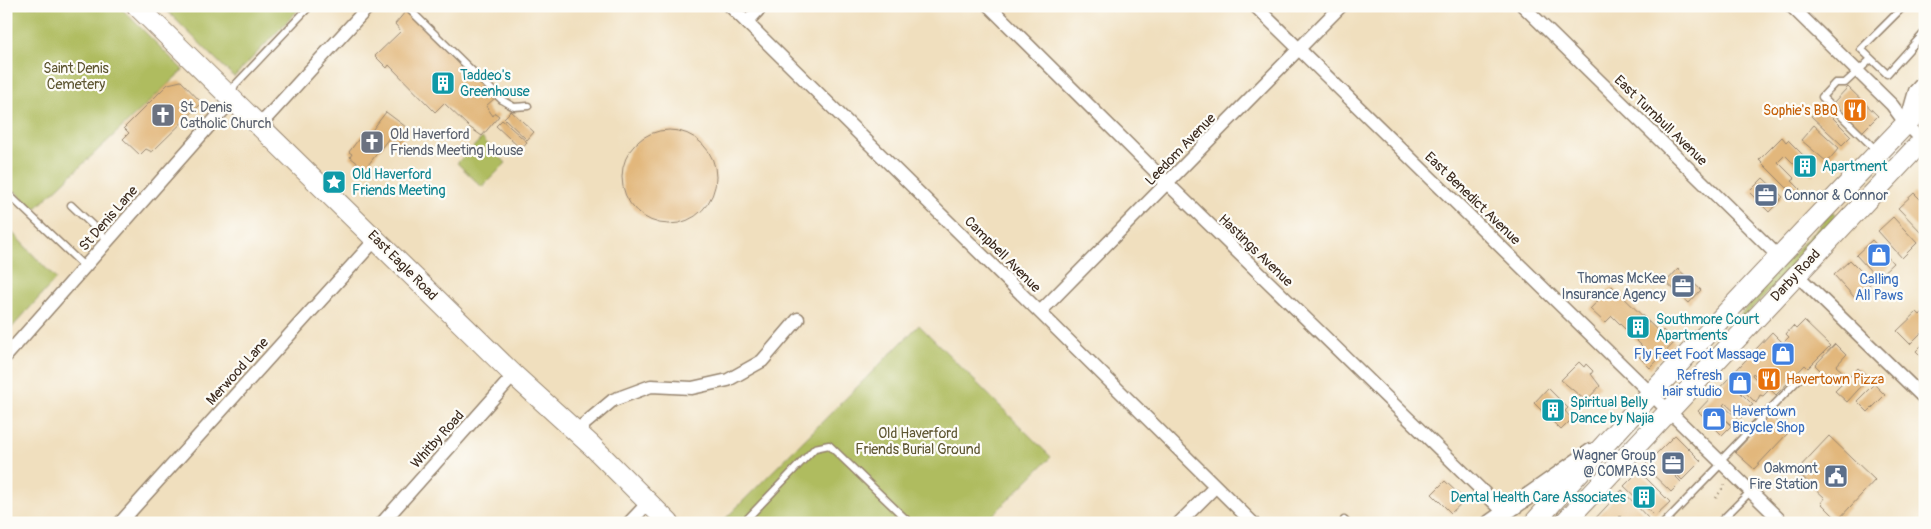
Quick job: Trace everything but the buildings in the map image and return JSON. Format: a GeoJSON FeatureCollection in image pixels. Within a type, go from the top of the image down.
{"type":"FeatureCollection","features":[{"type":"Feature","properties":{"kind":"main road","name":"East Eagle Road"},"geometry":{"type":"LineString","coordinates":[[137,6],[514,376],[576,431],[669,523]]}},
{"type":"Feature","properties":{"kind":"main road","name":"Darby Road"},"geometry":{"type":"LineString","coordinates":[[1534,523],[1650,393],[1778,256],[1925,104]]}},
{"type":"Feature","properties":{"kind":"main road","name":"Darby Road"},"geometry":{"type":"LineString","coordinates":[[1564,523],[1924,140]]}},
{"type":"Feature","properties":{"kind":"street"},"geometry":{"type":"LineString","coordinates":[[258,126],[369,6]]}},
{"type":"Feature","properties":{"kind":"street","name":"Campbell Avenue"},"geometry":{"type":"LineString","coordinates":[[730,6],[1253,523]]}},
{"type":"Feature","properties":{"kind":"street"},"geometry":{"type":"LineString","coordinates":[[747,22],[762,6]]}},
{"type":"Feature","properties":{"kind":"street","name":"Hastings Avenue"},"geometry":{"type":"LineString","coordinates":[[990,6],[1168,184],[1504,512]]}},
{"type":"Feature","properties":{"kind":"street","name":"East Benedict Avenue"},"geometry":{"type":"LineString","coordinates":[[1255,6],[1650,393],[1670,410],[1782,523]]}},
{"type":"Feature","properties":{"kind":"street","name":"Leedom Avenue"},"geometry":{"type":"LineString","coordinates":[[1040,312],[1341,6]]}},
{"type":"Feature","properties":{"kind":"street","name":"East Turnbull Avenue"},"geometry":{"type":"LineString","coordinates":[[1523,6],[1778,256]]}},
{"type":"Feature","properties":{"kind":"street"},"geometry":{"type":"LineString","coordinates":[[1791,6],[1892,105],[1906,124],[1924,140]]}},
{"type":"Feature","properties":{"kind":"street","name":"Darby Road"},"geometry":{"type":"LineString","coordinates":[[1906,124],[1915,91],[1925,80]]}},
{"type":"Feature","properties":{"kind":"street","name":"St Denis Lane"},"geometry":{"type":"LineString","coordinates":[[6,356],[232,100]]}},
{"type":"Feature","properties":{"kind":"street","name":"Merwood Lane"},"geometry":{"type":"LineString","coordinates":[[120,523],[376,240]]}},
{"type":"Feature","properties":{"kind":"street"},"geometry":{"type":"LineString","coordinates":[[1796,274],[1925,399]]}},
{"type":"Feature","properties":{"kind":"street"},"geometry":{"type":"LineString","coordinates":[[576,431],[613,400],[651,386],[692,388],[728,380],[762,360],[798,319]]}},
{"type":"Feature","properties":{"kind":"street","name":"Whitby Road"},"geometry":{"type":"LineString","coordinates":[[382,523],[514,376]]}},
{"type":"Feature","properties":{"kind":"street","name":"Darby Road"},"geometry":{"type":"LineString","coordinates":[[1490,523],[1611,437]]}},
{"type":"Feature","properties":{"kind":"street"},"geometry":{"type":"LineString","coordinates":[[1179,523],[1215,487]]}},
{"type":"Feature","properties":{"kind":"street"},"geometry":{"type":"LineString","coordinates":[[630,523],[648,503]]}},
{"type":"Feature","properties":{"kind":"lane"},"geometry":{"type":"LineString","coordinates":[[232,100],[235,85],[310,6]]}},
{"type":"Feature","properties":{"kind":"lane"},"geometry":{"type":"LineString","coordinates":[[406,6],[502,100],[514,107],[528,106]]}},
{"type":"Feature","properties":{"kind":"lane"},"geometry":{"type":"LineString","coordinates":[[1904,6],[1861,49],[1870,60],[1887,74],[1925,32]]}},
{"type":"Feature","properties":{"kind":"lane"},"geometry":{"type":"LineString","coordinates":[[1870,60],[1845,83],[1835,83],[1822,97],[1878,152]]}},
{"type":"Feature","properties":{"kind":"lane"},"geometry":{"type":"LineString","coordinates":[[6,192],[85,267]]}},
{"type":"Feature","properties":{"kind":"lane"},"geometry":{"type":"LineString","coordinates":[[6,206],[13,198]]}},
{"type":"Feature","properties":{"kind":"lane"},"geometry":{"type":"LineString","coordinates":[[71,205],[108,240]]}},
{"type":"Feature","properties":{"kind":"lane"},"geometry":{"type":"LineString","coordinates":[[1664,523],[1800,378]]}},
{"type":"Feature","properties":{"kind":"lane"},"geometry":{"type":"LineString","coordinates":[[743,523],[815,448],[829,445],[910,523]]}},
{"type":"Feature","properties":{"kind":"lane"},"geometry":{"type":"LineString","coordinates":[[1719,523],[1751,491]]}},
{"type":"Feature","properties":{"kind":"path"},"geometry":{"type":"LineString","coordinates":[[1716,498],[1734,475]]}},
{"type":"Feature","properties":{"kind":"path"},"geometry":{"type":"LineString","coordinates":[[1717,483],[1722,488]]}},
{"type":"Feature","properties":{"kind":"green space","name":"Saint Denis Cemetery"},"geometry":{"type":"Polygon","coordinates":[[[6,6],[119,6],[183,70],[34,210],[15,191],[6,200],[6,6]]]}},
{"type":"Feature","properties":{"kind":"green space"},"geometry":{"type":"Polygon","coordinates":[[[162,6],[302,6],[234,77],[162,6]]]}},
{"type":"Feature","properties":{"kind":"green space"},"geometry":{"type":"Polygon","coordinates":[[[482,138],[506,163],[482,187],[457,163],[482,138]]]}},
{"type":"Feature","properties":{"kind":"green space"},"geometry":{"type":"Polygon","coordinates":[[[1833,211],[1836,214],[1818,241],[1742,319],[1739,317],[1756,294],[1833,211]]]}},
{"type":"Feature","properties":{"kind":"green space"},"geometry":{"type":"Polygon","coordinates":[[[6,226],[56,279],[6,334],[6,226]]]}},
{"type":"Feature","properties":{"kind":"green space","name":"Old Haverford Friends Burial Ground"},"geometry":{"type":"Polygon","coordinates":[[[919,325],[1051,457],[985,523],[721,523],[919,325]]]}},
{"type":"Feature","properties":{"kind":"place","name":"Taddeo's Greenhouse"},"geometry":{"type":"Point","coordinates":[443,83]}},
{"type":"Feature","properties":{"kind":"place","name":"Sophie's BBQ"},"geometry":{"type":"Point","coordinates":[1855,110]}},
{"type":"Feature","properties":{"kind":"place","name":"St. Denis Catholic Church"},"geometry":{"type":"Point","coordinates":[163,115]}},
{"type":"Feature","properties":{"kind":"place","name":"Old Haverford Friends Meeting House"},"geometry":{"type":"Point","coordinates":[372,142]}},
{"type":"Feature","properties":{"kind":"place","name":"Apartment"},"geometry":{"type":"Point","coordinates":[1805,166]}},
{"type":"Feature","properties":{"kind":"place","name":"Old Haverford Friends Meeting"},"geometry":{"type":"Point","coordinates":[334,182]}},
{"type":"Feature","properties":{"kind":"place","name":"Connor & Connor"},"geometry":{"type":"Point","coordinates":[1766,195]}},
{"type":"Feature","properties":{"kind":"place","name":"Calling All Paws"},"geometry":{"type":"Point","coordinates":[1879,255]}},
{"type":"Feature","properties":{"kind":"place","name":"Thomas McKee Insurance Agency"},"geometry":{"type":"Point","coordinates":[1683,286]}},
{"type":"Feature","properties":{"kind":"place","name":"Southmore Court Apartments"},"geometry":{"type":"Point","coordinates":[1638,327]}},
{"type":"Feature","properties":{"kind":"place","name":"Fly Feet Foot Massage"},"geometry":{"type":"Point","coordinates":[1783,354]}},
{"type":"Feature","properties":{"kind":"place","name":"Havertown Pizza"},"geometry":{"type":"Point","coordinates":[1769,379]}},
{"type":"Feature","properties":{"kind":"place","name":"Refresh hair studio"},"geometry":{"type":"Point","coordinates":[1740,383]}},
{"type":"Feature","properties":{"kind":"place","name":"Spiritual Belly Dance by Najia"},"geometry":{"type":"Point","coordinates":[1553,410]}},
{"type":"Feature","properties":{"kind":"place","name":"Havertown Bicycle Shop"},"geometry":{"type":"Point","coordinates":[1714,419]}},
{"type":"Feature","properties":{"kind":"place","name":"Wagner Group @ COMPASS"},"geometry":{"type":"Point","coordinates":[1673,463]}},
{"type":"Feature","properties":{"kind":"place","name":"Oakmont Fire Station"},"geometry":{"type":"Point","coordinates":[1836,476]}},
{"type":"Feature","properties":{"kind":"place","name":"Dental Health Care Associates"},"geometry":{"type":"Point","coordinates":[1644,497]}}]}
